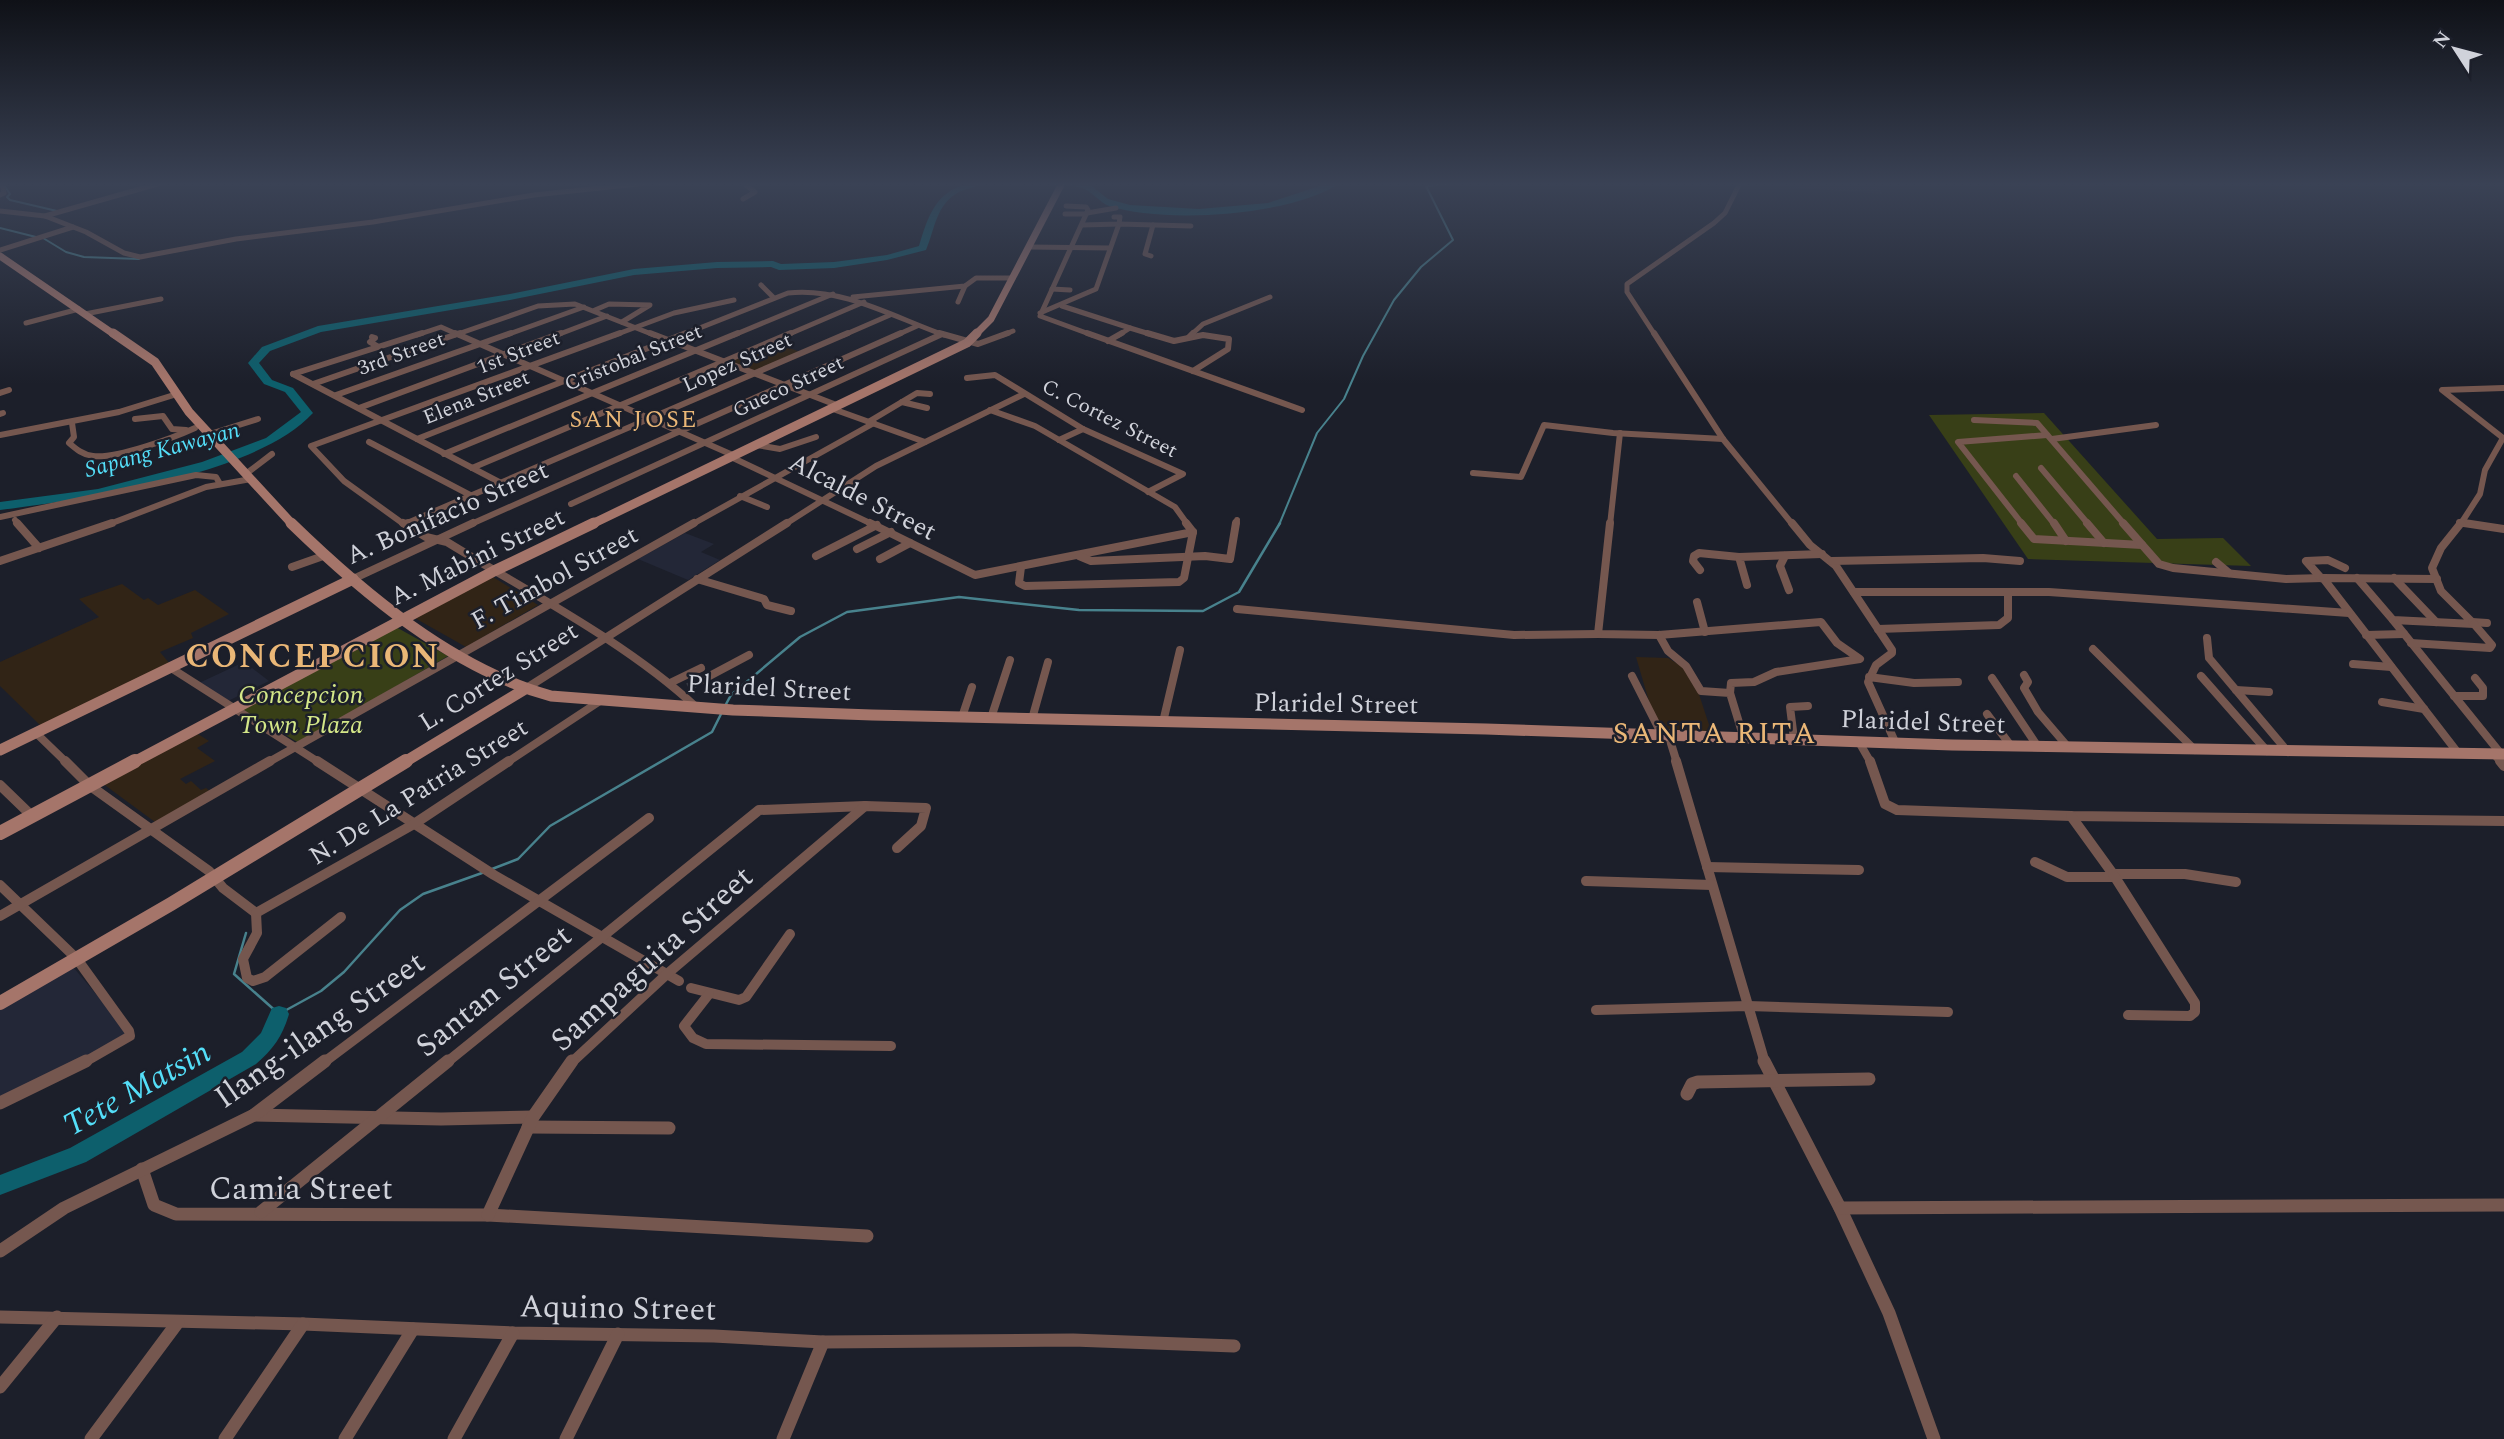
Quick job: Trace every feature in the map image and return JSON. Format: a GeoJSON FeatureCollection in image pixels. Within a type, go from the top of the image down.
{"type":"FeatureCollection","features":[{"type":"Feature","properties":{"kind":"street"},"geometry":{"type":"LineString","coordinates":[[118,250],[140,257],[177,250]]}},
{"type":"Feature","properties":{"kind":"street","name":"A. Mabini Street"},"geometry":{"type":"LineString","coordinates":[[0,833],[494,571],[967,343],[981,332],[991,319],[1028,250]]}},
{"type":"Feature","properties":{"kind":"street"},"geometry":{"type":"LineString","coordinates":[[1040,313],[1072,250]]}},
{"type":"Feature","properties":{"kind":"street"},"geometry":{"type":"LineString","coordinates":[[1040,313],[1062,306],[1096,289],[1109,250]]}},
{"type":"Feature","properties":{"kind":"street"},"geometry":{"type":"LineString","coordinates":[[1146,250],[1145,254],[1151,256]]}},
{"type":"Feature","properties":{"kind":"street"},"geometry":{"type":"LineString","coordinates":[[1674,250],[1636,276],[1626,288],[1723,439],[1810,545],[1832,561],[1892,652],[1876,665],[1869,677],[1870,688],[1896,744]]}},
{"type":"Feature","properties":{"kind":"street","name":"Plaridel Street"},"geometry":{"type":"LineString","coordinates":[[0,256],[149,357],[159,367],[199,428],[220,444],[280,512],[401,619],[428,639],[525,689],[551,696],[733,710],[1896,744],[2458,753],[2501,757]]}},
{"type":"Feature","properties":{"kind":"street"},"geometry":{"type":"LineString","coordinates":[[958,302],[965,286],[976,278],[1013,278]]}},
{"type":"Feature","properties":{"kind":"street"},"geometry":{"type":"LineString","coordinates":[[761,285],[774,298]]}},
{"type":"Feature","properties":{"kind":"street"},"geometry":{"type":"LineString","coordinates":[[852,297],[965,286]]}},
{"type":"Feature","properties":{"kind":"street"},"geometry":{"type":"LineString","coordinates":[[1052,289],[1070,290]]}},
{"type":"Feature","properties":{"kind":"street","name":"Elena Street"},"geometry":{"type":"LineString","coordinates":[[417,439],[782,295],[803,291],[852,297]]}},
{"type":"Feature","properties":{"kind":"street","name":"Cristobal Street"},"geometry":{"type":"LineString","coordinates":[[444,454],[834,293]]}},
{"type":"Feature","properties":{"kind":"street"},"geometry":{"type":"LineString","coordinates":[[852,297],[917,326],[967,343],[978,344],[1013,331]]}},
{"type":"Feature","properties":{"kind":"street"},"geometry":{"type":"LineString","coordinates":[[1188,339],[1203,324],[1270,298]]}},
{"type":"Feature","properties":{"kind":"street"},"geometry":{"type":"LineString","coordinates":[[26,323],[161,299]]}},
{"type":"Feature","properties":{"kind":"street","name":"1st Street"},"geometry":{"type":"LineString","coordinates":[[405,524],[318,457],[311,450],[311,446],[384,422],[685,309],[734,300]]}},
{"type":"Feature","properties":{"kind":"street","name":"Cristobal Street"},"geometry":{"type":"LineString","coordinates":[[472,468],[864,302]]}},
{"type":"Feature","properties":{"kind":"street"},"geometry":{"type":"LineString","coordinates":[[313,384],[455,333],[544,305],[575,304],[925,442]]}},
{"type":"Feature","properties":{"kind":"street"},"geometry":{"type":"LineString","coordinates":[[595,310],[609,304],[650,305],[622,322]]}},
{"type":"Feature","properties":{"kind":"street"},"geometry":{"type":"LineString","coordinates":[[1062,306],[1174,341],[1198,336],[1222,336],[1229,339],[1228,349],[1194,371]]}},
{"type":"Feature","properties":{"kind":"street","name":"3rd Street"},"geometry":{"type":"LineString","coordinates":[[335,395],[584,307]]}},
{"type":"Feature","properties":{"kind":"street"},"geometry":{"type":"LineString","coordinates":[[1040,313],[1040,316],[1303,410]]}},
{"type":"Feature","properties":{"kind":"street","name":"Lopez Street"},"geometry":{"type":"LineString","coordinates":[[405,524],[890,315]]}},
{"type":"Feature","properties":{"kind":"street"},"geometry":{"type":"LineString","coordinates":[[359,408],[607,316]]}},
{"type":"Feature","properties":{"kind":"street","name":"A. Bonifacio Street"},"geometry":{"type":"LineString","coordinates":[[0,750],[353,579],[917,326]]}},
{"type":"Feature","properties":{"kind":"street","name":"Alcalde Street"},"geometry":{"type":"LineString","coordinates":[[377,346],[441,327],[706,443],[975,575],[1021,567]]}},
{"type":"Feature","properties":{"kind":"street"},"geometry":{"type":"LineString","coordinates":[[1108,341],[1130,328]]}},
{"type":"Feature","properties":{"kind":"street","name":"Gueco Street"},"geometry":{"type":"LineString","coordinates":[[571,504],[942,334]]}},
{"type":"Feature","properties":{"kind":"street"},"geometry":{"type":"LineString","coordinates":[[372,337],[375,338],[370,342],[377,346]]}},
{"type":"Feature","properties":{"kind":"street"},"geometry":{"type":"LineString","coordinates":[[377,346],[293,374],[501,483]]}},
{"type":"Feature","properties":{"kind":"street","name":"C. Cortez Street"},"geometry":{"type":"LineString","coordinates":[[967,378],[989,374],[1083,429],[1183,474],[1148,492]]}},
{"type":"Feature","properties":{"kind":"street"},"geometry":{"type":"LineString","coordinates":[[2365,635],[2490,648],[2490,642],[2441,590],[2432,568],[2441,548],[2451,538],[2459,522],[2480,494],[2485,470],[2503,438],[2442,390],[2504,388]]}},
{"type":"Feature","properties":{"kind":"street"},"geometry":{"type":"LineString","coordinates":[[0,393],[9,390]]}},
{"type":"Feature","properties":{"kind":"street","name":"F. Timbol Street"},"geometry":{"type":"LineString","coordinates":[[0,916],[457,654],[872,422],[902,402],[920,392],[930,394]]}},
{"type":"Feature","properties":{"kind":"street"},"geometry":{"type":"LineString","coordinates":[[0,435],[72,422],[177,394]]}},
{"type":"Feature","properties":{"kind":"street","name":"L. Cortez Street"},"geometry":{"type":"LineString","coordinates":[[0,1003],[213,879],[525,689],[821,499],[886,461],[1024,394]]}},
{"type":"Feature","properties":{"kind":"street"},"geometry":{"type":"LineString","coordinates":[[902,402],[928,408]]}},
{"type":"Feature","properties":{"kind":"street"},"geometry":{"type":"LineString","coordinates":[[990,410],[1035,426],[1179,510],[1193,532],[1184,578],[1179,582],[1025,586],[1019,583],[1021,567],[1193,532]]}},
{"type":"Feature","properties":{"kind":"street"},"geometry":{"type":"LineString","coordinates":[[135,419],[163,416],[176,430],[199,428]]}},
{"type":"Feature","properties":{"kind":"street"},"geometry":{"type":"LineString","coordinates":[[210,434],[258,419]]}},
{"type":"Feature","properties":{"kind":"street"},"geometry":{"type":"LineString","coordinates":[[1974,420],[2034,421],[2142,545],[2165,567],[2286,579],[2437,579]]}},
{"type":"Feature","properties":{"kind":"street"},"geometry":{"type":"LineString","coordinates":[[72,422],[74,437],[69,443],[85,456],[93,457],[199,428]]}},
{"type":"Feature","properties":{"kind":"street"},"geometry":{"type":"LineString","coordinates":[[1473,473],[1521,477],[1544,425],[1723,439]]}},
{"type":"Feature","properties":{"kind":"street"},"geometry":{"type":"LineString","coordinates":[[2142,545],[2030,537],[1958,442],[2050,437],[2156,425]]}},
{"type":"Feature","properties":{"kind":"street"},"geometry":{"type":"LineString","coordinates":[[1059,440],[1083,429]]}},
{"type":"Feature","properties":{"kind":"street"},"geometry":{"type":"LineString","coordinates":[[180,441],[187,432]]}},
{"type":"Feature","properties":{"kind":"street"},"geometry":{"type":"LineString","coordinates":[[1598,634],[1620,433]]}},
{"type":"Feature","properties":{"kind":"street"},"geometry":{"type":"LineString","coordinates":[[757,445],[780,449],[816,438]]}},
{"type":"Feature","properties":{"kind":"street"},"geometry":{"type":"LineString","coordinates":[[369,442],[472,496]]}},
{"type":"Feature","properties":{"kind":"street"},"geometry":{"type":"LineString","coordinates":[[0,561],[248,475],[272,454]]}},
{"type":"Feature","properties":{"kind":"street"},"geometry":{"type":"LineString","coordinates":[[2041,468],[2104,543]]}},
{"type":"Feature","properties":{"kind":"street"},"geometry":{"type":"LineString","coordinates":[[0,517],[196,475],[216,477],[219,484]]}},
{"type":"Feature","properties":{"kind":"street"},"geometry":{"type":"LineString","coordinates":[[2016,476],[2040,503],[2066,541]]}},
{"type":"Feature","properties":{"kind":"street"},"geometry":{"type":"LineString","coordinates":[[740,496],[767,507]]}},
{"type":"Feature","properties":{"kind":"street"},"geometry":{"type":"LineString","coordinates":[[15,520],[39,548]]}},
{"type":"Feature","properties":{"kind":"street"},"geometry":{"type":"LineString","coordinates":[[1079,556],[1091,561],[1188,557],[1230,559],[1237,520]]}},
{"type":"Feature","properties":{"kind":"street"},"geometry":{"type":"LineString","coordinates":[[2459,522],[2504,529]]}},
{"type":"Feature","properties":{"kind":"street"},"geometry":{"type":"LineString","coordinates":[[405,524],[427,538],[439,540],[494,571],[670,683],[684,689],[696,707]]}},
{"type":"Feature","properties":{"kind":"street"},"geometry":{"type":"LineString","coordinates":[[816,556],[877,525]]}},
{"type":"Feature","properties":{"kind":"street"},"geometry":{"type":"LineString","coordinates":[[857,549],[891,532]]}},
{"type":"Feature","properties":{"kind":"street"},"geometry":{"type":"LineString","coordinates":[[880,559],[910,543]]}},
{"type":"Feature","properties":{"kind":"street"},"geometry":{"type":"LineString","coordinates":[[1700,570],[1693,561],[1694,556],[1699,553],[1740,557],[1822,554]]}},
{"type":"Feature","properties":{"kind":"street"},"geometry":{"type":"LineString","coordinates":[[292,567],[326,555]]}},
{"type":"Feature","properties":{"kind":"street"},"geometry":{"type":"LineString","coordinates":[[1785,556],[1780,566],[1788,590]]}},
{"type":"Feature","properties":{"kind":"street"},"geometry":{"type":"LineString","coordinates":[[1740,557],[1747,585]]}},
{"type":"Feature","properties":{"kind":"street"},"geometry":{"type":"LineString","coordinates":[[1832,561],[1983,558],[2020,561]]}},
{"type":"Feature","properties":{"kind":"street"},"geometry":{"type":"LineString","coordinates":[[2345,568],[2328,561],[2306,561],[2458,753]]}},
{"type":"Feature","properties":{"kind":"street"},"geometry":{"type":"LineString","coordinates":[[2216,562],[2229,573]]}},
{"type":"Feature","properties":{"kind":"street"},"geometry":{"type":"LineString","coordinates":[[2357,578],[2501,757]]}},
{"type":"Feature","properties":{"kind":"street"},"geometry":{"type":"LineString","coordinates":[[2394,578],[2435,622]]}},
{"type":"Feature","properties":{"kind":"street"},"geometry":{"type":"LineString","coordinates":[[697,579],[764,599],[767,605],[791,611]]}},
{"type":"Feature","properties":{"kind":"street"},"geometry":{"type":"LineString","coordinates":[[1854,592],[2008,592],[2147,598],[2348,613]]}},
{"type":"Feature","properties":{"kind":"street"},"geometry":{"type":"LineString","coordinates":[[1878,629],[1999,625],[2008,618],[2008,592]]}},
{"type":"Feature","properties":{"kind":"street"},"geometry":{"type":"LineString","coordinates":[[1696,601],[1705,632]]}},
{"type":"Feature","properties":{"kind":"street"},"geometry":{"type":"LineString","coordinates":[[1237,609],[1500,634],[1659,635],[1821,622],[1837,643],[1860,659],[1876,665]]}},
{"type":"Feature","properties":{"kind":"street"},"geometry":{"type":"LineString","coordinates":[[2393,620],[2487,623]]}},
{"type":"Feature","properties":{"kind":"street"},"geometry":{"type":"LineString","coordinates":[[1659,635],[1668,651],[1690,670],[1701,691],[1730,693]]}},
{"type":"Feature","properties":{"kind":"street"},"geometry":{"type":"LineString","coordinates":[[2207,638],[2207,655],[2288,752]]}},
{"type":"Feature","properties":{"kind":"street"},"geometry":{"type":"LineString","coordinates":[[2093,649],[2195,750]]}},
{"type":"Feature","properties":{"kind":"street"},"geometry":{"type":"LineString","coordinates":[[1163,722],[1180,650]]}},
{"type":"Feature","properties":{"kind":"street"},"geometry":{"type":"LineString","coordinates":[[702,680],[749,655]]}},
{"type":"Feature","properties":{"kind":"street"},"geometry":{"type":"LineString","coordinates":[[1744,739],[1730,693],[1731,683],[1754,682],[1776,672],[1860,659]]}},
{"type":"Feature","properties":{"kind":"street"},"geometry":{"type":"LineString","coordinates":[[991,718],[1010,660]]}},
{"type":"Feature","properties":{"kind":"street"},"geometry":{"type":"LineString","coordinates":[[1032,719],[1048,662]]}},
{"type":"Feature","properties":{"kind":"street"},"geometry":{"type":"LineString","coordinates":[[2353,664],[2391,667]]}},
{"type":"Feature","properties":{"kind":"street"},"geometry":{"type":"LineString","coordinates":[[171,668],[494,875],[679,981]]}},
{"type":"Feature","properties":{"kind":"street"},"geometry":{"type":"LineString","coordinates":[[670,683],[701,668]]}},
{"type":"Feature","properties":{"kind":"street"},"geometry":{"type":"LineString","coordinates":[[2024,675],[2028,682],[2024,688],[2036,712],[2053,726],[2068,747]]}},
{"type":"Feature","properties":{"kind":"street"},"geometry":{"type":"LineString","coordinates":[[1632,676],[1662,737],[1707,867],[1762,1058],[1840,1209],[1889,1313],[1934,1439]]}},
{"type":"Feature","properties":{"kind":"street"},"geometry":{"type":"LineString","coordinates":[[2201,676],[2267,751]]}},
{"type":"Feature","properties":{"kind":"street"},"geometry":{"type":"LineString","coordinates":[[1869,677],[1914,683],[1958,682]]}},
{"type":"Feature","properties":{"kind":"street"},"geometry":{"type":"LineString","coordinates":[[1992,678],[2038,747]]}},
{"type":"Feature","properties":{"kind":"street"},"geometry":{"type":"LineString","coordinates":[[2454,696],[2483,696],[2483,688],[2475,678]]}},
{"type":"Feature","properties":{"kind":"street"},"geometry":{"type":"LineString","coordinates":[[962,717],[972,687]]}},
{"type":"Feature","properties":{"kind":"street"},"geometry":{"type":"LineString","coordinates":[[2236,690],[2269,692]]}},
{"type":"Feature","properties":{"kind":"street","name":"N. De La Patria Street"},"geometry":{"type":"LineString","coordinates":[[256,913],[414,824],[600,701]]}},
{"type":"Feature","properties":{"kind":"street"},"geometry":{"type":"LineString","coordinates":[[2382,702],[2424,709]]}},
{"type":"Feature","properties":{"kind":"street"},"geometry":{"type":"LineString","coordinates":[[1794,739],[1790,707],[1808,706]]}},
{"type":"Feature","properties":{"kind":"street"},"geometry":{"type":"LineString","coordinates":[[1987,714],[2011,746]]}},
{"type":"Feature","properties":{"kind":"street"},"geometry":{"type":"LineString","coordinates":[[36,733],[89,785],[209,872],[213,879],[256,913],[259,927],[257,937],[243,960],[247,978],[253,981],[265,977],[341,917]]}},
{"type":"Feature","properties":{"kind":"street"},"geometry":{"type":"LineString","coordinates":[[1859,742],[1873,767],[1885,804],[1891,808],[2071,816],[2504,821]]}},
{"type":"Feature","properties":{"kind":"street"},"geometry":{"type":"LineString","coordinates":[[0,785],[32,816]]}},
{"type":"Feature","properties":{"kind":"street"},"geometry":{"type":"LineString","coordinates":[[865,806],[926,808],[919,831],[897,848]]}},
{"type":"Feature","properties":{"kind":"street","name":"Santan Street"},"geometry":{"type":"LineString","coordinates":[[261,1212],[759,810],[865,806]]}},
{"type":"Feature","properties":{"kind":"street","name":"Sampaguita Street"},"geometry":{"type":"LineString","coordinates":[[488,1215],[530,1122],[573,1060],[667,974],[865,806]]}},
{"type":"Feature","properties":{"kind":"street"},"geometry":{"type":"LineString","coordinates":[[2071,816],[2114,875],[2195,1003],[2195,1012],[2190,1016],[2128,1015]]}},
{"type":"Feature","properties":{"kind":"street","name":"Ilang-ilang Street"},"geometry":{"type":"LineString","coordinates":[[0,1251],[64,1209],[254,1115],[649,818]]}},
{"type":"Feature","properties":{"kind":"street"},"geometry":{"type":"LineString","coordinates":[[2035,862],[2067,877],[2185,874],[2236,883]]}},
{"type":"Feature","properties":{"kind":"street"},"geometry":{"type":"LineString","coordinates":[[1707,867],[1859,870]]}},
{"type":"Feature","properties":{"kind":"street"},"geometry":{"type":"LineString","coordinates":[[1586,881],[1712,885]]}},
{"type":"Feature","properties":{"kind":"street"},"geometry":{"type":"LineString","coordinates":[[0,885],[77,959],[130,1036],[107,1051],[0,1103]]}},
{"type":"Feature","properties":{"kind":"street"},"geometry":{"type":"LineString","coordinates":[[691,988],[739,1000],[746,997],[790,934]]}},
{"type":"Feature","properties":{"kind":"street"},"geometry":{"type":"LineString","coordinates":[[709,994],[684,1026],[687,1034],[701,1043],[716,1046],[891,1046]]}},
{"type":"Feature","properties":{"kind":"street"},"geometry":{"type":"LineString","coordinates":[[1596,1010],[1748,1006],[1948,1012]]}},
{"type":"Feature","properties":{"kind":"street"},"geometry":{"type":"LineString","coordinates":[[1686,1094],[1692,1084],[1698,1082],[1869,1079]]}},
{"type":"Feature","properties":{"kind":"street"},"geometry":{"type":"LineString","coordinates":[[254,1115],[669,1128]]}},
{"type":"Feature","properties":{"kind":"street","name":"Camia Street"},"geometry":{"type":"LineString","coordinates":[[142,1169],[154,1205],[165,1210],[194,1215],[261,1212],[488,1215],[867,1236]]}},
{"type":"Feature","properties":{"kind":"street"},"geometry":{"type":"LineString","coordinates":[[1840,1209],[1933,1205],[2038,1207],[2240,1203],[2504,1205]]}},
{"type":"Feature","properties":{"kind":"street","name":"Aquino Street"},"geometry":{"type":"LineString","coordinates":[[0,1317],[303,1324],[822,1342],[1073,1340],[1234,1346]]}},
{"type":"Feature","properties":{"kind":"street"},"geometry":{"type":"LineString","coordinates":[[0,1387],[58,1317]]}},
{"type":"Feature","properties":{"kind":"street"},"geometry":{"type":"LineString","coordinates":[[91,1439],[178,1322]]}},
{"type":"Feature","properties":{"kind":"street"},"geometry":{"type":"LineString","coordinates":[[225,1439],[303,1324]]}},
{"type":"Feature","properties":{"kind":"street"},"geometry":{"type":"LineString","coordinates":[[345,1439],[413,1329]]}},
{"type":"Feature","properties":{"kind":"street"},"geometry":{"type":"LineString","coordinates":[[454,1439],[513,1333]]}},
{"type":"Feature","properties":{"kind":"street"},"geometry":{"type":"LineString","coordinates":[[566,1439],[618,1334]]}},
{"type":"Feature","properties":{"kind":"street"},"geometry":{"type":"LineString","coordinates":[[783,1439],[822,1342]]}},
{"type":"Feature","properties":{"kind":"shaded area"},"geometry":{"type":"Polygon","coordinates":[[[774,342],[800,352],[756,371],[730,361],[774,342]]]}},
{"type":"Feature","properties":{"kind":"shaded area"},"geometry":{"type":"Polygon","coordinates":[[[685,533],[714,544],[701,552],[720,560],[688,580],[638,559],[685,533]]]}},
{"type":"Feature","properties":{"kind":"shaded area"},"geometry":{"type":"Polygon","coordinates":[[[493,577],[538,605],[466,647],[413,617],[493,577]]]}},
{"type":"Feature","properties":{"kind":"shaded area"},"geometry":{"type":"Polygon","coordinates":[[[122,584],[144,600],[148,598],[158,605],[195,590],[229,614],[191,633],[193,638],[160,652],[170,664],[42,727],[0,686],[0,662],[99,617],[79,599],[122,584]]]}},
{"type":"Feature","properties":{"kind":"shaded area"},"geometry":{"type":"Polygon","coordinates":[[[1636,657],[1668,658],[1683,667],[1697,688],[1712,734],[1658,732],[1636,657]]]}},
{"type":"Feature","properties":{"kind":"shaded area"},"geometry":{"type":"Polygon","coordinates":[[[244,662],[269,681],[228,701],[199,683],[244,662]]]}},
{"type":"Feature","properties":{"kind":"shaded area"},"geometry":{"type":"Polygon","coordinates":[[[198,734],[209,741],[197,748],[215,761],[180,779],[186,784],[191,781],[201,790],[206,788],[211,792],[155,822],[102,783],[198,734]]]}},
{"type":"Feature","properties":{"kind":"shaded area"},"geometry":{"type":"Polygon","coordinates":[[[73,967],[130,1034],[0,1100],[0,1009],[73,967]]]}},
{"type":"Feature","properties":{"kind":"green space"},"geometry":{"type":"Polygon","coordinates":[[[2044,413],[2157,539],[2223,538],[2251,566],[2028,559],[1929,415],[2044,413]]]}},
{"type":"Feature","properties":{"kind":"green space","name":"Concepcion Town Plaza"},"geometry":{"type":"Polygon","coordinates":[[[396,627],[448,656],[299,743],[241,709],[396,627]]]}},
{"type":"Feature","properties":{"kind":"waterway"},"geometry":{"type":"LineString","coordinates":[[63,250],[84,257],[139,259]]}},
{"type":"Feature","properties":{"kind":"waterway","name":"Sapang Kawayan"},"geometry":{"type":"LineString","coordinates":[[0,506],[98,493],[206,465],[270,441],[307,413],[289,390],[268,382],[253,363],[266,349],[318,329],[510,297],[634,272],[717,265],[816,266],[852,263],[914,250]]}},
{"type":"Feature","properties":{"kind":"waterway"},"geometry":{"type":"LineString","coordinates":[[1279,524],[1317,433],[1344,399],[1363,356],[1394,300],[1421,267],[1441,250]]}},
{"type":"Feature","properties":{"kind":"waterway"},"geometry":{"type":"LineString","coordinates":[[725,706],[731,695],[800,637],[847,612],[959,597],[1079,610],[1203,611],[1239,592],[1279,524]]}},
{"type":"Feature","properties":{"kind":"waterway"},"geometry":{"type":"LineString","coordinates":[[492,869],[518,859],[550,826],[712,732],[722,712]]}},
{"type":"Feature","properties":{"kind":"waterway"},"geometry":{"type":"LineString","coordinates":[[246,933],[234,974],[279,1014],[321,991],[344,972],[400,910],[423,894],[482,873]]}},
{"type":"Feature","properties":{"kind":"waterway","name":"Tete Matsin"},"geometry":{"type":"LineString","coordinates":[[0,1185],[78,1155],[249,1058],[268,1039],[279,1014]]}},
{"type":"Feature","properties":{"kind":"tunnel"},"geometry":{"type":"LineString","coordinates":[[688,687],[702,680]]}},
{"type":"Feature","properties":{"kind":"district","name":"SAN JOSE"},"geometry":{"type":"Point","coordinates":[634,419]}},
{"type":"Feature","properties":{"kind":"district","name":"CONCEPCION"},"geometry":{"type":"Point","coordinates":[313,655]}},
{"type":"Feature","properties":{"kind":"district","name":"SANTA RITA"},"geometry":{"type":"Point","coordinates":[1715,733]}}]}
